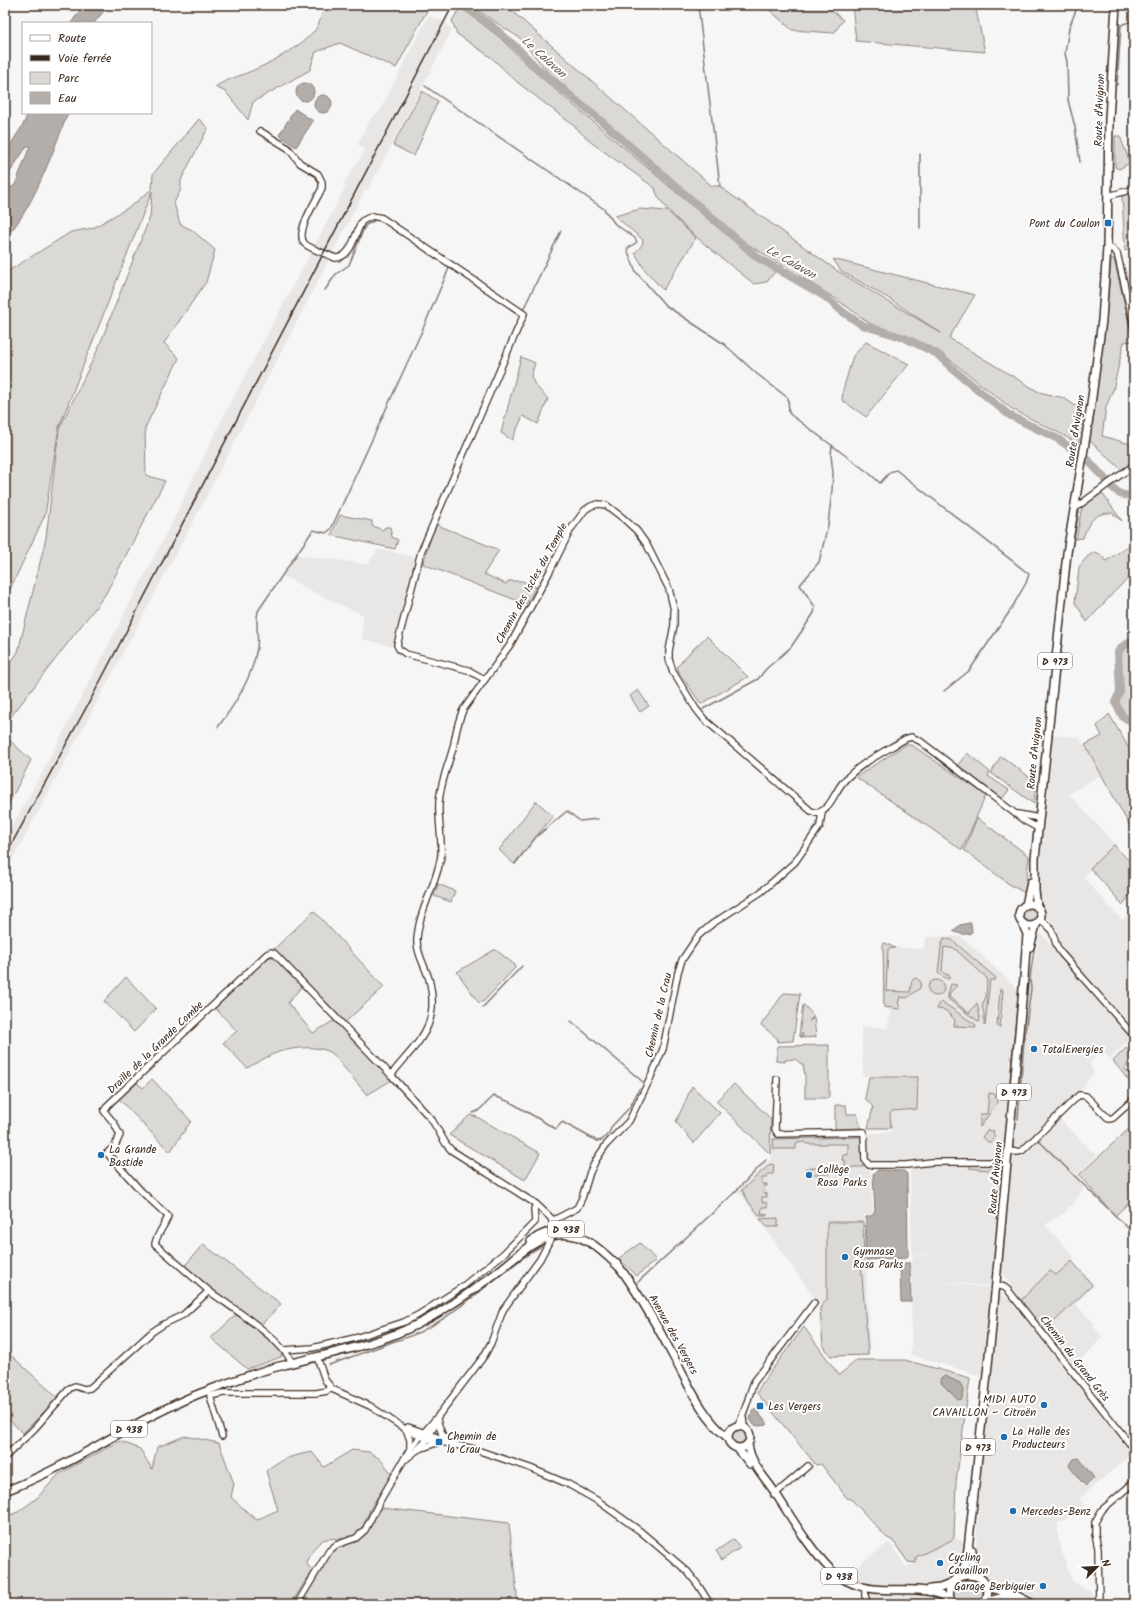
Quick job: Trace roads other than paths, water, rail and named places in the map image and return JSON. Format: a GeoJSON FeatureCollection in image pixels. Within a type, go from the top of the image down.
{"type":"FeatureCollection","features":[{"type":"Feature","properties":{"kind":"main road","name":"Route d'Avignon"},"geometry":{"type":"LineString","coordinates":[[1037,907],[1035,897],[1035,859],[1062,597],[1101,327],[1107,248],[1110,98],[1116,5]]}},
{"type":"Feature","properties":{"kind":"main road","name":"Route d'Avignon"},"geometry":{"type":"LineString","coordinates":[[1026,905],[1035,859]]}},
{"type":"Feature","properties":{"kind":"main road"},"geometry":{"type":"LineString","coordinates":[[1031,904],[1037,907],[1041,913],[1038,922],[1029,927],[1024,925],[1020,921],[1019,914],[1021,908],[1031,904]]}},
{"type":"Feature","properties":{"kind":"main road","name":"Route d'Avignon"},"geometry":{"type":"LineString","coordinates":[[1024,978],[1038,922]]}},
{"type":"Feature","properties":{"kind":"main road","name":"Route d'Avignon"},"geometry":{"type":"LineString","coordinates":[[972,1515],[978,1447],[987,1380],[1024,978],[1027,934],[1024,925]]}},
{"type":"Feature","properties":{"kind":"main road","name":"D 938"},"geometry":{"type":"LineString","coordinates":[[5,1491],[43,1474],[194,1396],[256,1373],[361,1347],[400,1333],[442,1311],[537,1242],[562,1229],[576,1231],[589,1237],[603,1248],[619,1267]]}},
{"type":"Feature","properties":{"kind":"main road","name":"D 938"},"geometry":{"type":"LineString","coordinates":[[476,1287],[525,1246],[541,1235],[553,1233],[576,1236],[586,1240],[597,1247],[619,1267]]}},
{"type":"Feature","properties":{"kind":"main road","name":"Avenue des Vergers"},"geometry":{"type":"LineString","coordinates":[[619,1267],[642,1299],[696,1397],[716,1427],[727,1437]]}},
{"type":"Feature","properties":{"kind":"main road","name":"Avenue des Vergers"},"geometry":{"type":"LineString","coordinates":[[707,1414],[721,1425],[738,1427]]}},
{"type":"Feature","properties":{"kind":"main road"},"geometry":{"type":"LineString","coordinates":[[727,1437],[729,1432],[738,1427]]}},
{"type":"Feature","properties":{"kind":"main road","name":"D 938"},"geometry":{"type":"LineString","coordinates":[[738,1427],[748,1431],[750,1436],[748,1445],[750,1457],[810,1546],[832,1570],[849,1582],[874,1589],[921,1590],[940,1588],[953,1583],[961,1576]]}},
{"type":"Feature","properties":{"kind":"main road","name":"D 938"},"geometry":{"type":"LineString","coordinates":[[727,1437],[729,1443],[738,1449],[775,1494]]}},
{"type":"Feature","properties":{"kind":"main road"},"geometry":{"type":"LineString","coordinates":[[738,1449],[748,1445]]}},
{"type":"Feature","properties":{"kind":"main road","name":"D 973"},"geometry":{"type":"LineString","coordinates":[[961,1576],[967,1558],[972,1515]]}},
{"type":"Feature","properties":{"kind":"main road","name":"D 973"},"geometry":{"type":"LineString","coordinates":[[972,1515],[973,1565],[980,1578]]}},
{"type":"Feature","properties":{"kind":"main road"},"geometry":{"type":"LineString","coordinates":[[961,1576],[973,1575],[980,1578],[985,1584],[994,1589],[1013,1594],[1033,1604]]}},
{"type":"Feature","properties":{"kind":"main road","name":"D 938"},"geometry":{"type":"LineString","coordinates":[[952,1603],[950,1590],[953,1583]]}},
{"type":"Feature","properties":{"kind":"main road"},"geometry":{"type":"LineString","coordinates":[[985,1584],[988,1595],[985,1603]]}},
{"type":"Feature","properties":{"kind":"main road","name":"D 938"},"geometry":{"type":"LineString","coordinates":[[921,1590],[940,1593],[952,1603]]}},
{"type":"Feature","properties":{"kind":"main road"},"geometry":{"type":"LineString","coordinates":[[985,1603],[1004,1597],[1026,1601]]}},
{"type":"Feature","properties":{"kind":"street"},"geometry":{"type":"LineString","coordinates":[[260,131],[288,148],[300,163],[318,174],[322,182],[322,188],[302,229],[302,240],[307,245],[335,258],[340,258],[347,254],[362,221],[372,216],[382,218],[524,314],[421,552],[397,645],[399,649],[406,654],[468,670],[484,679]]}},
{"type":"Feature","properties":{"kind":"street"},"geometry":{"type":"LineString","coordinates":[[1108,196],[1134,189]]}},
{"type":"Feature","properties":{"kind":"street"},"geometry":{"type":"LineString","coordinates":[[1107,248],[1114,249],[1118,256],[1134,326]]}},
{"type":"Feature","properties":{"kind":"street"},"geometry":{"type":"LineString","coordinates":[[1074,509],[1132,467]]}},
{"type":"Feature","properties":{"kind":"street","name":"Chemin des Iscles du Temple"},"geometry":{"type":"LineString","coordinates":[[391,1075],[425,1033],[432,1009],[432,996],[417,941],[418,928],[441,855],[439,801],[442,783],[453,748],[457,722],[463,710],[510,645],[519,630],[571,529],[585,510],[591,506],[598,504],[606,505],[624,518],[637,531],[647,545],[665,581],[674,610],[674,625],[669,651],[673,672],[696,709],[704,719],[802,804],[816,813],[822,812]]}},
{"type":"Feature","properties":{"kind":"street"},"geometry":{"type":"LineString","coordinates":[[822,812],[826,809],[848,776],[866,763],[905,739],[911,737],[920,741],[1025,821],[1038,828]]}},
{"type":"Feature","properties":{"kind":"street","name":"Chemin de la Crau"},"geometry":{"type":"LineString","coordinates":[[552,1221],[577,1208],[596,1160],[606,1145],[629,1121],[650,1079],[662,1049],[678,972],[682,960],[698,936],[712,924],[761,892],[795,862],[820,826],[822,812]]}},
{"type":"Feature","properties":{"kind":"street"},"geometry":{"type":"LineString","coordinates":[[1015,813],[1027,817],[1039,818]]}},
{"type":"Feature","properties":{"kind":"street"},"geometry":{"type":"LineString","coordinates":[[1038,922],[1048,925],[1053,931],[1056,945],[1061,953],[1134,1036]]}},
{"type":"Feature","properties":{"kind":"street","name":"Draille de la Grande Combe"},"geometry":{"type":"LineString","coordinates":[[209,1291],[155,1244],[168,1216],[141,1191],[107,1153],[115,1146],[120,1135],[114,1123],[104,1111],[108,1105],[270,952],[274,953],[391,1075]]}},
{"type":"Feature","properties":{"kind":"street"},"geometry":{"type":"LineString","coordinates":[[297,1604],[329,1551],[336,1545],[356,1538],[365,1530],[410,1449],[438,1418],[484,1356],[491,1344],[503,1310],[540,1259],[553,1233],[552,1221],[536,1204],[451,1150],[432,1120],[391,1075]]}},
{"type":"Feature","properties":{"kind":"street"},"geometry":{"type":"LineString","coordinates":[[776,1079],[775,1129],[778,1134],[864,1132],[865,1160],[869,1165],[906,1165],[932,1162],[1007,1162]]}},
{"type":"Feature","properties":{"kind":"street"},"geometry":{"type":"LineString","coordinates":[[1008,1152],[1022,1151],[1079,1095],[1086,1096],[1109,1119],[1113,1118],[1134,1099]]}},
{"type":"Feature","properties":{"kind":"street"},"geometry":{"type":"LineString","coordinates":[[286,1350],[312,1348],[355,1338],[404,1322],[425,1312],[462,1287],[515,1244],[535,1222],[534,1209],[536,1204]]}},
{"type":"Feature","properties":{"kind":"street","name":"Chemin du Grand Grès"},"geometry":{"type":"LineString","coordinates":[[996,1285],[1004,1286],[1008,1290],[1134,1449]]}},
{"type":"Feature","properties":{"kind":"street"},"geometry":{"type":"LineString","coordinates":[[5,1458],[35,1428],[70,1388],[75,1386],[84,1389],[90,1388],[152,1332],[183,1315],[209,1291],[261,1329],[286,1350],[292,1363]]}},
{"type":"Feature","properties":{"kind":"street"},"geometry":{"type":"LineString","coordinates":[[738,1427],[743,1418],[748,1396],[754,1382],[814,1303]]}},
{"type":"Feature","properties":{"kind":"street"},"geometry":{"type":"LineString","coordinates":[[317,1357],[322,1374],[330,1386],[341,1394],[370,1406],[405,1429],[422,1434]]}},
{"type":"Feature","properties":{"kind":"street"},"geometry":{"type":"LineString","coordinates":[[222,1436],[210,1396],[223,1393],[316,1393],[327,1391],[330,1386]]}},
{"type":"Feature","properties":{"kind":"street"},"geometry":{"type":"LineString","coordinates":[[405,1460],[429,1437],[438,1418]]}},
{"type":"Feature","properties":{"kind":"street"},"geometry":{"type":"LineString","coordinates":[[438,1418],[442,1434],[448,1441]]}},
{"type":"Feature","properties":{"kind":"street"},"geometry":{"type":"LineString","coordinates":[[396,1422],[439,1442],[491,1454],[530,1468],[568,1484],[584,1493],[633,1525],[663,1550],[693,1578],[710,1604]]}},
{"type":"Feature","properties":{"kind":"street"},"geometry":{"type":"LineString","coordinates":[[405,1429],[410,1440],[410,1449]]}},
{"type":"Feature","properties":{"kind":"street"},"geometry":{"type":"LineString","coordinates":[[429,1437],[448,1441],[455,1445]]}},
{"type":"Feature","properties":{"kind":"street"},"geometry":{"type":"LineString","coordinates":[[417,1450],[439,1442]]}},
{"type":"Feature","properties":{"kind":"street"},"geometry":{"type":"LineString","coordinates":[[775,1494],[808,1466]]}},
{"type":"Feature","properties":{"kind":"street"},"geometry":{"type":"LineString","coordinates":[[1098,1604],[1098,1548],[1095,1534],[1095,1522],[1102,1510],[1134,1482]]}},
{"type":"Feature","properties":{"kind":"street"},"geometry":{"type":"LineString","coordinates":[[865,1587],[865,1596],[868,1604]]}},
{"type":"Feature","properties":{"kind":"water"},"geometry":{"type":"Polygon","coordinates":[[[84,5],[112,5],[104,11],[95,22],[72,22],[84,5]]]}},
{"type":"Feature","properties":{"kind":"water"},"geometry":{"type":"Polygon","coordinates":[[[305,83],[311,86],[314,92],[311,98],[305,101],[299,98],[296,92],[299,86],[305,83]]]}},
{"type":"Feature","properties":{"kind":"water"},"geometry":{"type":"Polygon","coordinates":[[[323,95],[329,98],[332,104],[329,110],[323,113],[317,110],[314,104],[317,98],[323,95]]]}},
{"type":"Feature","properties":{"kind":"water"},"geometry":{"type":"Polygon","coordinates":[[[295,109],[313,121],[296,147],[279,135],[295,109]]]}},
{"type":"Feature","properties":{"kind":"water"},"geometry":{"type":"Polygon","coordinates":[[[28,114],[68,114],[33,197],[15,227],[5,237],[5,196],[10,188],[15,185],[30,146],[27,146],[5,177],[5,153],[23,125],[28,114]]]}},
{"type":"Feature","properties":{"kind":"water"},"geometry":{"type":"Polygon","coordinates":[[[971,923],[972,932],[968,934],[953,931],[960,925],[971,923]]]}},
{"type":"Feature","properties":{"kind":"water"},"geometry":{"type":"Polygon","coordinates":[[[878,1170],[904,1171],[907,1174],[908,1256],[906,1258],[867,1260],[865,1258],[866,1217],[873,1215],[875,1211],[873,1174],[878,1170]]]}},
{"type":"Feature","properties":{"kind":"water"},"geometry":{"type":"Polygon","coordinates":[[[900,1263],[910,1263],[911,1302],[901,1302],[900,1263]]]}},
{"type":"Feature","properties":{"kind":"water"},"geometry":{"type":"Polygon","coordinates":[[[945,1376],[960,1383],[963,1390],[962,1399],[958,1400],[942,1384],[940,1379],[945,1376]]]}},
{"type":"Feature","properties":{"kind":"water"},"geometry":{"type":"Polygon","coordinates":[[[753,1409],[755,1409],[768,1424],[767,1425],[754,1425],[750,1419],[753,1409]]]}},
{"type":"Feature","properties":{"kind":"water"},"geometry":{"type":"Polygon","coordinates":[[[1079,1458],[1094,1478],[1086,1486],[1069,1466],[1074,1459],[1079,1458]]]}},
{"type":"Feature","properties":{"kind":"waterway","name":"Le Calavon"},"geometry":{"type":"LineString","coordinates":[[462,5],[492,26],[540,71],[600,120],[757,257],[824,296],[862,325],[905,338],[937,354],[954,370],[1009,415],[1058,439],[1089,461],[1120,494],[1134,497]]}},
{"type":"Feature","properties":{"kind":"waterway"},"geometry":{"type":"LineString","coordinates":[[698,5],[720,186]]}},
{"type":"Feature","properties":{"kind":"waterway"},"geometry":{"type":"LineString","coordinates":[[1078,5],[1069,28],[1065,53],[1067,62],[1068,100],[1075,127],[1080,162]]}},
{"type":"Feature","properties":{"kind":"waterway"},"geometry":{"type":"LineString","coordinates":[[1117,85],[1121,25],[1134,20]]}},
{"type":"Feature","properties":{"kind":"waterway"},"geometry":{"type":"LineString","coordinates":[[425,86],[604,209],[615,224],[635,238],[637,242],[627,249],[636,272],[665,305],[724,344],[757,374],[788,398],[789,413],[791,415],[869,473],[880,483],[890,472],[896,470],[1029,574],[1026,583],[1010,611],[969,671],[944,691]]}},
{"type":"Feature","properties":{"kind":"waterway"},"geometry":{"type":"LineString","coordinates":[[920,154],[920,228]]}},
{"type":"Feature","properties":{"kind":"waterway"},"geometry":{"type":"LineString","coordinates":[[325,290],[336,274],[349,265],[366,225],[377,219]]}},
{"type":"Feature","properties":{"kind":"waterway"},"geometry":{"type":"LineString","coordinates":[[380,220],[389,226]]}},
{"type":"Feature","properties":{"kind":"waterway"},"geometry":{"type":"LineString","coordinates":[[522,312],[561,231]]}},
{"type":"Feature","properties":{"kind":"waterway"},"geometry":{"type":"LineString","coordinates":[[218,727],[242,690],[255,659],[258,639],[258,611],[313,530],[326,533],[331,529],[450,266]]}},
{"type":"Feature","properties":{"kind":"waterway"},"geometry":{"type":"LineString","coordinates":[[494,376],[521,315]]}},
{"type":"Feature","properties":{"kind":"waterway"},"geometry":{"type":"LineString","coordinates":[[703,709],[758,679],[766,669],[791,647],[814,613],[815,607],[800,585],[819,562],[828,525],[833,473],[831,455],[832,445]]}},
{"type":"Feature","properties":{"kind":"waterway"},"geometry":{"type":"LineString","coordinates":[[1066,596],[1071,554],[1079,510]]}},
{"type":"Feature","properties":{"kind":"waterway"},"geometry":{"type":"LineString","coordinates":[[1059,673],[1065,607]]}},
{"type":"Feature","properties":{"kind":"waterway","name":"Le Calavon"},"geometry":{"type":"LineString","coordinates":[[1134,640],[1123,646],[1118,652],[1120,692],[1115,702],[1123,717],[1131,721],[1134,720]]}},
{"type":"Feature","properties":{"kind":"waterway"},"geometry":{"type":"LineString","coordinates":[[515,864],[536,837],[567,811],[580,821],[598,819]]}},
{"type":"Feature","properties":{"kind":"waterway"},"geometry":{"type":"LineString","coordinates":[[1018,1119],[1024,1040],[1031,989],[1030,978],[1036,936]]}},
{"type":"Feature","properties":{"kind":"waterway"},"geometry":{"type":"LineString","coordinates":[[483,1007],[522,966]]}},
{"type":"Feature","properties":{"kind":"waterway"},"geometry":{"type":"LineString","coordinates":[[1010,1083],[1021,967]]}},
{"type":"Feature","properties":{"kind":"waterway"},"geometry":{"type":"LineString","coordinates":[[571,1021],[643,1082]]}},
{"type":"Feature","properties":{"kind":"waterway"},"geometry":{"type":"LineString","coordinates":[[1127,1024],[1134,1032]]}},
{"type":"Feature","properties":{"kind":"waterway"},"geometry":{"type":"LineString","coordinates":[[473,1113],[478,1111],[494,1096],[510,1102],[556,1129],[562,1122],[597,1141],[602,1140],[609,1133],[612,1126],[630,1107],[639,1089]]}},
{"type":"Feature","properties":{"kind":"waterway"},"geometry":{"type":"LineString","coordinates":[[1038,1140],[1134,1234]]}},
{"type":"Feature","properties":{"kind":"waterway"},"geometry":{"type":"LineString","coordinates":[[638,1282],[732,1195],[766,1160]]}},
{"type":"Feature","properties":{"kind":"waterway"},"geometry":{"type":"LineString","coordinates":[[329,1365],[415,1334],[434,1324],[471,1299],[506,1270],[541,1246]]}},
{"type":"Feature","properties":{"kind":"railway"},"geometry":{"type":"LineString","coordinates":[[5,856],[92,697],[453,5]]}},
{"type":"Feature","properties":{"kind":"place","name":"Pont du Coulon"},"geometry":{"type":"Point","coordinates":[1108,223]}},
{"type":"Feature","properties":{"kind":"place","name":"TotalEnergies"},"geometry":{"type":"Point","coordinates":[1034,1049]}},
{"type":"Feature","properties":{"kind":"place","name":"La Grande Bastide"},"geometry":{"type":"Point","coordinates":[101,1155]}},
{"type":"Feature","properties":{"kind":"place","name":"Collège Rosa Parks"},"geometry":{"type":"Point","coordinates":[809,1175]}},
{"type":"Feature","properties":{"kind":"place","name":"Gymnase Rosa Parks"},"geometry":{"type":"Point","coordinates":[845,1257]}},
{"type":"Feature","properties":{"kind":"place","name":"MIDI AUTO CAVAILLON – Citroën"},"geometry":{"type":"Point","coordinates":[1044,1405]}},
{"type":"Feature","properties":{"kind":"place","name":"Les Vergers"},"geometry":{"type":"Point","coordinates":[760,1406]}},
{"type":"Feature","properties":{"kind":"place","name":"La Halle des Producteurs"},"geometry":{"type":"Point","coordinates":[1004,1437]}},
{"type":"Feature","properties":{"kind":"place","name":"Chemin de la Crau"},"geometry":{"type":"Point","coordinates":[439,1442]}},
{"type":"Feature","properties":{"kind":"place","name":"Mercedes-Benz"},"geometry":{"type":"Point","coordinates":[1013,1511]}},
{"type":"Feature","properties":{"kind":"place","name":"Cycling Cavaillon"},"geometry":{"type":"Point","coordinates":[940,1563]}},
{"type":"Feature","properties":{"kind":"place","name":"Garage Berbiguier"},"geometry":{"type":"Point","coordinates":[1043,1586]}}]}
